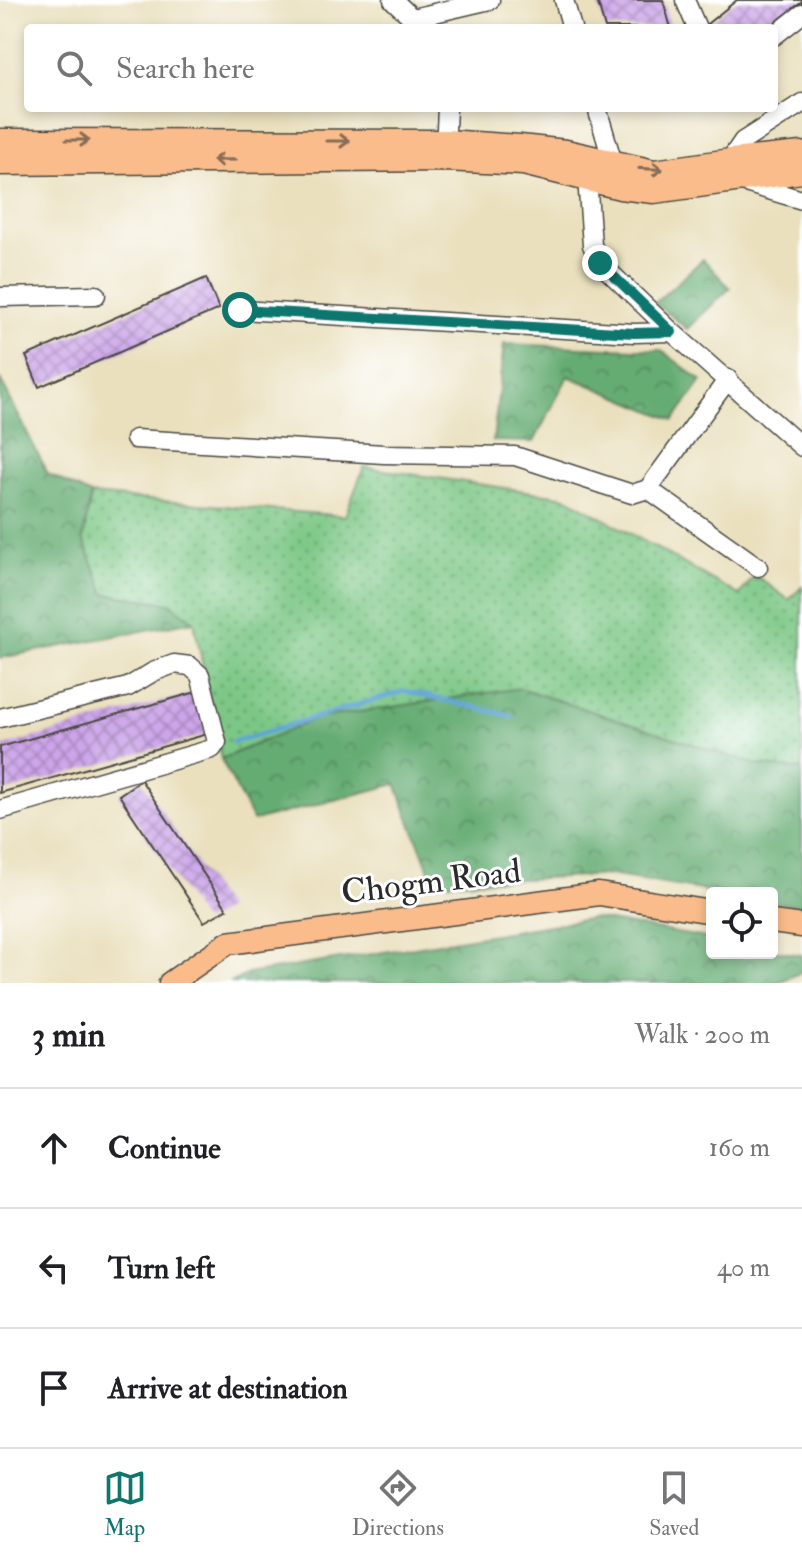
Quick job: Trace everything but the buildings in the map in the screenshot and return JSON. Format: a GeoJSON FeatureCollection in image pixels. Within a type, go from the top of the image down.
{"type":"FeatureCollection","features":[{"type":"Feature","properties":{"kind":"highway"},"geometry":{"type":"LineString","coordinates":[[0,162],[445,150],[523,162],[587,178],[617,174],[654,190],[731,169],[802,170]]}},
{"type":"Feature","properties":{"kind":"main road"},"geometry":{"type":"LineString","coordinates":[[0,140],[566,151],[617,174]]}},
{"type":"Feature","properties":{"kind":"main road"},"geometry":{"type":"LineString","coordinates":[[731,169],[802,153]]}},
{"type":"Feature","properties":{"kind":"main road","name":"Chogm Road"},"geometry":{"type":"LineString","coordinates":[[170,983],[228,943],[599,894],[706,911]]}},
{"type":"Feature","properties":{"kind":"main road"},"geometry":{"type":"LineString","coordinates":[[778,923],[802,926]]}},
{"type":"Feature","properties":{"kind":"street"},"geometry":{"type":"LineString","coordinates":[[393,0],[418,23],[490,0]]}},
{"type":"Feature","properties":{"kind":"street"},"geometry":{"type":"LineString","coordinates":[[564,0],[571,24]]}},
{"type":"Feature","properties":{"kind":"street"},"geometry":{"type":"LineString","coordinates":[[687,1],[696,24]]}},
{"type":"Feature","properties":{"kind":"street"},"geometry":{"type":"LineString","coordinates":[[778,33],[802,14]]}},
{"type":"Feature","properties":{"kind":"street"},"geometry":{"type":"LineString","coordinates":[[802,103],[743,141],[731,169],[802,200]]}},
{"type":"Feature","properties":{"kind":"street"},"geometry":{"type":"LineString","coordinates":[[445,150],[447,112]]}},
{"type":"Feature","properties":{"kind":"street"},"geometry":{"type":"LineString","coordinates":[[598,112],[617,174]]}},
{"type":"Feature","properties":{"kind":"street"},"geometry":{"type":"LineString","coordinates":[[587,178],[592,245],[600,263],[672,332],[802,447]]}},
{"type":"Feature","properties":{"kind":"street"},"geometry":{"type":"LineString","coordinates":[[0,297],[96,295]]}},
{"type":"Feature","properties":{"kind":"street"},"geometry":{"type":"LineString","coordinates":[[240,310],[618,332],[672,332]]}},
{"type":"Feature","properties":{"kind":"street"},"geometry":{"type":"LineString","coordinates":[[135,439],[384,454],[515,456],[632,494],[648,489],[728,379]]}},
{"type":"Feature","properties":{"kind":"street"},"geometry":{"type":"LineString","coordinates":[[648,489],[758,567]]}},
{"type":"Feature","properties":{"kind":"street"},"geometry":{"type":"LineString","coordinates":[[0,718],[128,687],[174,664],[190,666],[200,675],[217,742],[212,749],[0,810]]}},
{"type":"Feature","properties":{"kind":"green space"},"geometry":{"type":"Polygon","coordinates":[[[703,259],[730,288],[687,329],[655,303],[703,259]]]}},
{"type":"Feature","properties":{"kind":"green space"},"geometry":{"type":"Polygon","coordinates":[[[504,344],[661,350],[702,381],[674,420],[568,376],[534,442],[493,441],[504,344]]]}},
{"type":"Feature","properties":{"kind":"green space"},"geometry":{"type":"Polygon","coordinates":[[[0,379],[48,474],[91,495],[83,539],[105,594],[169,603],[194,621],[0,658],[0,379]]]}},
{"type":"Feature","properties":{"kind":"green space"},"geometry":{"type":"Polygon","coordinates":[[[364,467],[566,497],[739,595],[755,575],[789,600],[802,587],[802,770],[318,718],[221,759],[194,621],[169,603],[105,594],[83,539],[91,495],[345,516],[364,467]]]}},
{"type":"Feature","properties":{"kind":"green space"},"geometry":{"type":"Polygon","coordinates":[[[520,688],[757,765],[802,770],[802,906],[778,903],[778,887],[706,887],[706,891],[610,875],[434,883],[396,784],[253,821],[221,759],[318,718],[520,688]]]}},
{"type":"Feature","properties":{"kind":"green space"},"geometry":{"type":"Polygon","coordinates":[[[593,918],[706,938],[706,959],[778,959],[778,951],[802,955],[802,972],[777,983],[230,983],[248,974],[593,918]]]}},
{"type":"Feature","properties":{"kind":"waterway"},"geometry":{"type":"LineString","coordinates":[[233,742],[405,691],[512,716]]}},
{"type":"Feature","properties":{"kind":"route"},"geometry":{"type":"LineString","coordinates":[[240,310],[634,333],[672,332],[600,263]]}}]}
